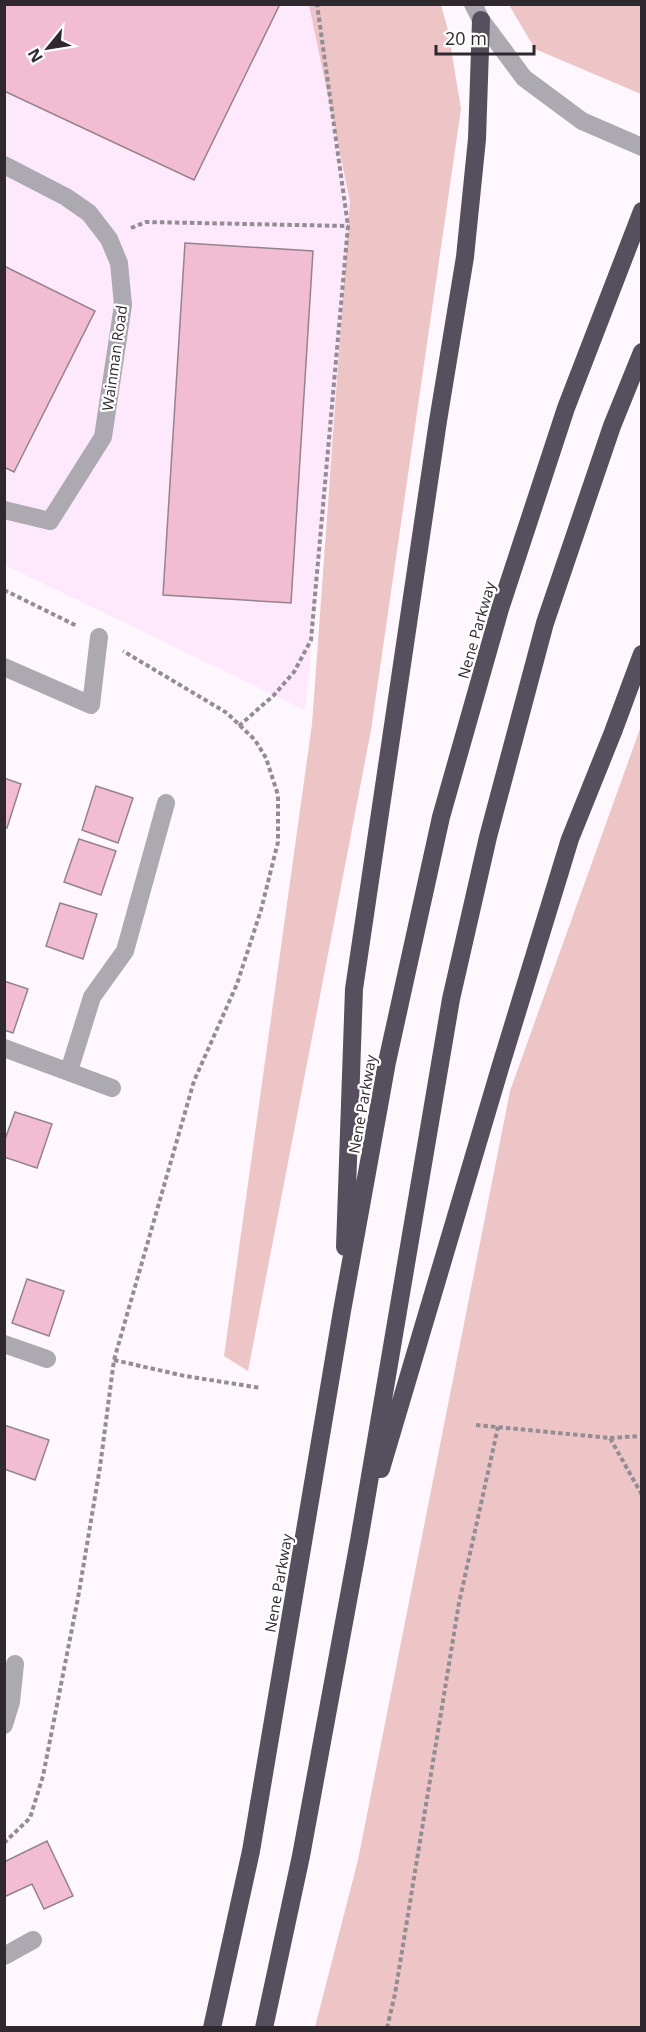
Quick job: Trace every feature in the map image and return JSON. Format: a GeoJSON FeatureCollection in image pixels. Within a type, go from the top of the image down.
{"type":"FeatureCollection","features":[{"type":"Feature","properties":{"kind":"highway"},"geometry":{"type":"LineString","coordinates":[[342,1311],[354,989],[465,257],[477,139],[477,12]]}},
{"type":"Feature","properties":{"kind":"highway","name":"Nene Parkway"},"geometry":{"type":"LineString","coordinates":[[212,2028],[251,1851],[342,1311],[387,1062],[441,817],[500,609],[562,419],[642,211]]}},
{"type":"Feature","properties":{"kind":"highway"},"geometry":{"type":"LineString","coordinates":[[264,2028],[301,1856],[359,1541],[451,999],[488,837],[545,623],[612,426],[642,352]]}},
{"type":"Feature","properties":{"kind":"highway"},"geometry":{"type":"LineString","coordinates":[[359,1541],[570,839],[642,654]]}},
{"type":"Feature","properties":{"kind":"street"},"geometry":{"type":"LineString","coordinates":[[477,12],[524,78],[582,121],[642,147]]}},
{"type":"Feature","properties":{"kind":"street","name":"Wainman Road"},"geometry":{"type":"LineString","coordinates":[[4,165],[66,197],[89,213],[109,239],[119,263],[123,304],[103,437],[50,521],[4,510]]}},
{"type":"Feature","properties":{"kind":"street"},"geometry":{"type":"LineString","coordinates":[[4,667],[91,705],[99,637]]}},
{"type":"Feature","properties":{"kind":"street"},"geometry":{"type":"LineString","coordinates":[[69,1071],[92,997],[125,951],[166,802]]}},
{"type":"Feature","properties":{"kind":"street"},"geometry":{"type":"LineString","coordinates":[[4,1047],[112,1088]]}},
{"type":"Feature","properties":{"kind":"street"},"geometry":{"type":"LineString","coordinates":[[4,1344],[46,1359]]}},
{"type":"Feature","properties":{"kind":"street"},"geometry":{"type":"LineString","coordinates":[[4,1725],[11,1702],[15,1664]]}},
{"type":"Feature","properties":{"kind":"street"},"geometry":{"type":"LineString","coordinates":[[4,1956],[33,1940]]}},
{"type":"Feature","properties":{"kind":"path"},"geometry":{"type":"LineString","coordinates":[[239,726],[274,695],[294,672],[311,640],[348,226],[317,4]]}},
{"type":"Feature","properties":{"kind":"path"},"geometry":{"type":"LineString","coordinates":[[109,239],[146,222],[348,226]]}},
{"type":"Feature","properties":{"kind":"path"},"geometry":{"type":"LineString","coordinates":[[4,590],[79,627]]}},
{"type":"Feature","properties":{"kind":"path"},"geometry":{"type":"LineString","coordinates":[[4,1843],[30,1818],[43,1776],[78,1598],[100,1467],[114,1360],[194,1081],[237,984],[261,910],[278,842],[278,795],[266,758],[255,740],[227,713],[121,650]]}},
{"type":"Feature","properties":{"kind":"path"},"geometry":{"type":"LineString","coordinates":[[114,1360],[185,1376],[261,1388]]}},
{"type":"Feature","properties":{"kind":"path"},"geometry":{"type":"LineString","coordinates":[[476,1425],[610,1438],[642,1436]]}},
{"type":"Feature","properties":{"kind":"path"},"geometry":{"type":"LineString","coordinates":[[387,2028],[395,1994],[459,1604],[498,1427]]}},
{"type":"Feature","properties":{"kind":"path"},"geometry":{"type":"LineString","coordinates":[[610,1438],[642,1495]]}},
{"type":"Feature","properties":{"kind":"shaded area"},"geometry":{"type":"Polygon","coordinates":[[[4,5],[322,5],[359,191],[305,710],[5,565],[4,5]]]}},
{"type":"Feature","properties":{"kind":"shaded area"},"geometry":{"type":"Polygon","coordinates":[[[309,5],[441,5],[448,30],[461,109],[371,730],[248,1371],[224,1356],[312,724],[350,201],[309,5]]]}},
{"type":"Feature","properties":{"kind":"shaded area"},"geometry":{"type":"Polygon","coordinates":[[[509,5],[641,5],[641,94],[535,49],[509,5]]]}},
{"type":"Feature","properties":{"kind":"shaded area"},"geometry":{"type":"Polygon","coordinates":[[[641,726],[641,2027],[315,2027],[358,1860],[510,1091],[641,726]]]}},
{"type":"Feature","properties":{"kind":"building"},"geometry":{"type":"Polygon","coordinates":[[[4,4],[280,4],[194,180],[4,91],[4,4]]]}},
{"type":"Feature","properties":{"kind":"building"},"geometry":{"type":"Polygon","coordinates":[[[185,243],[313,251],[291,603],[163,595],[185,243]]]}},
{"type":"Feature","properties":{"kind":"building"},"geometry":{"type":"Polygon","coordinates":[[[4,266],[95,311],[14,472],[4,467],[4,266]]]}},
{"type":"Feature","properties":{"kind":"building"},"geometry":{"type":"Polygon","coordinates":[[[4,778],[21,784],[7,828],[4,827],[4,778]]]}},
{"type":"Feature","properties":{"kind":"building"},"geometry":{"type":"Polygon","coordinates":[[[96,786],[133,798],[118,843],[82,830],[96,786]]]}},
{"type":"Feature","properties":{"kind":"building"},"geometry":{"type":"Polygon","coordinates":[[[79,839],[116,851],[101,895],[64,882],[79,839]]]}},
{"type":"Feature","properties":{"kind":"building"},"geometry":{"type":"Polygon","coordinates":[[[60,903],[97,914],[83,959],[46,946],[60,903]]]}},
{"type":"Feature","properties":{"kind":"building"},"geometry":{"type":"Polygon","coordinates":[[[4,981],[28,989],[13,1033],[4,1030],[4,981]]]}},
{"type":"Feature","properties":{"kind":"building"},"geometry":{"type":"Polygon","coordinates":[[[15,1112],[52,1124],[37,1168],[4,1157],[4,1142],[15,1112]]]}},
{"type":"Feature","properties":{"kind":"building"},"geometry":{"type":"Polygon","coordinates":[[[27,1279],[64,1291],[49,1336],[12,1323],[27,1279]]]}},
{"type":"Feature","properties":{"kind":"building"},"geometry":{"type":"Polygon","coordinates":[[[4,1425],[49,1440],[35,1480],[4,1469],[4,1425]]]}},
{"type":"Feature","properties":{"kind":"building"},"geometry":{"type":"Polygon","coordinates":[[[47,1841],[73,1896],[44,1909],[32,1884],[4,1897],[4,1862],[47,1841]]]}}]}
